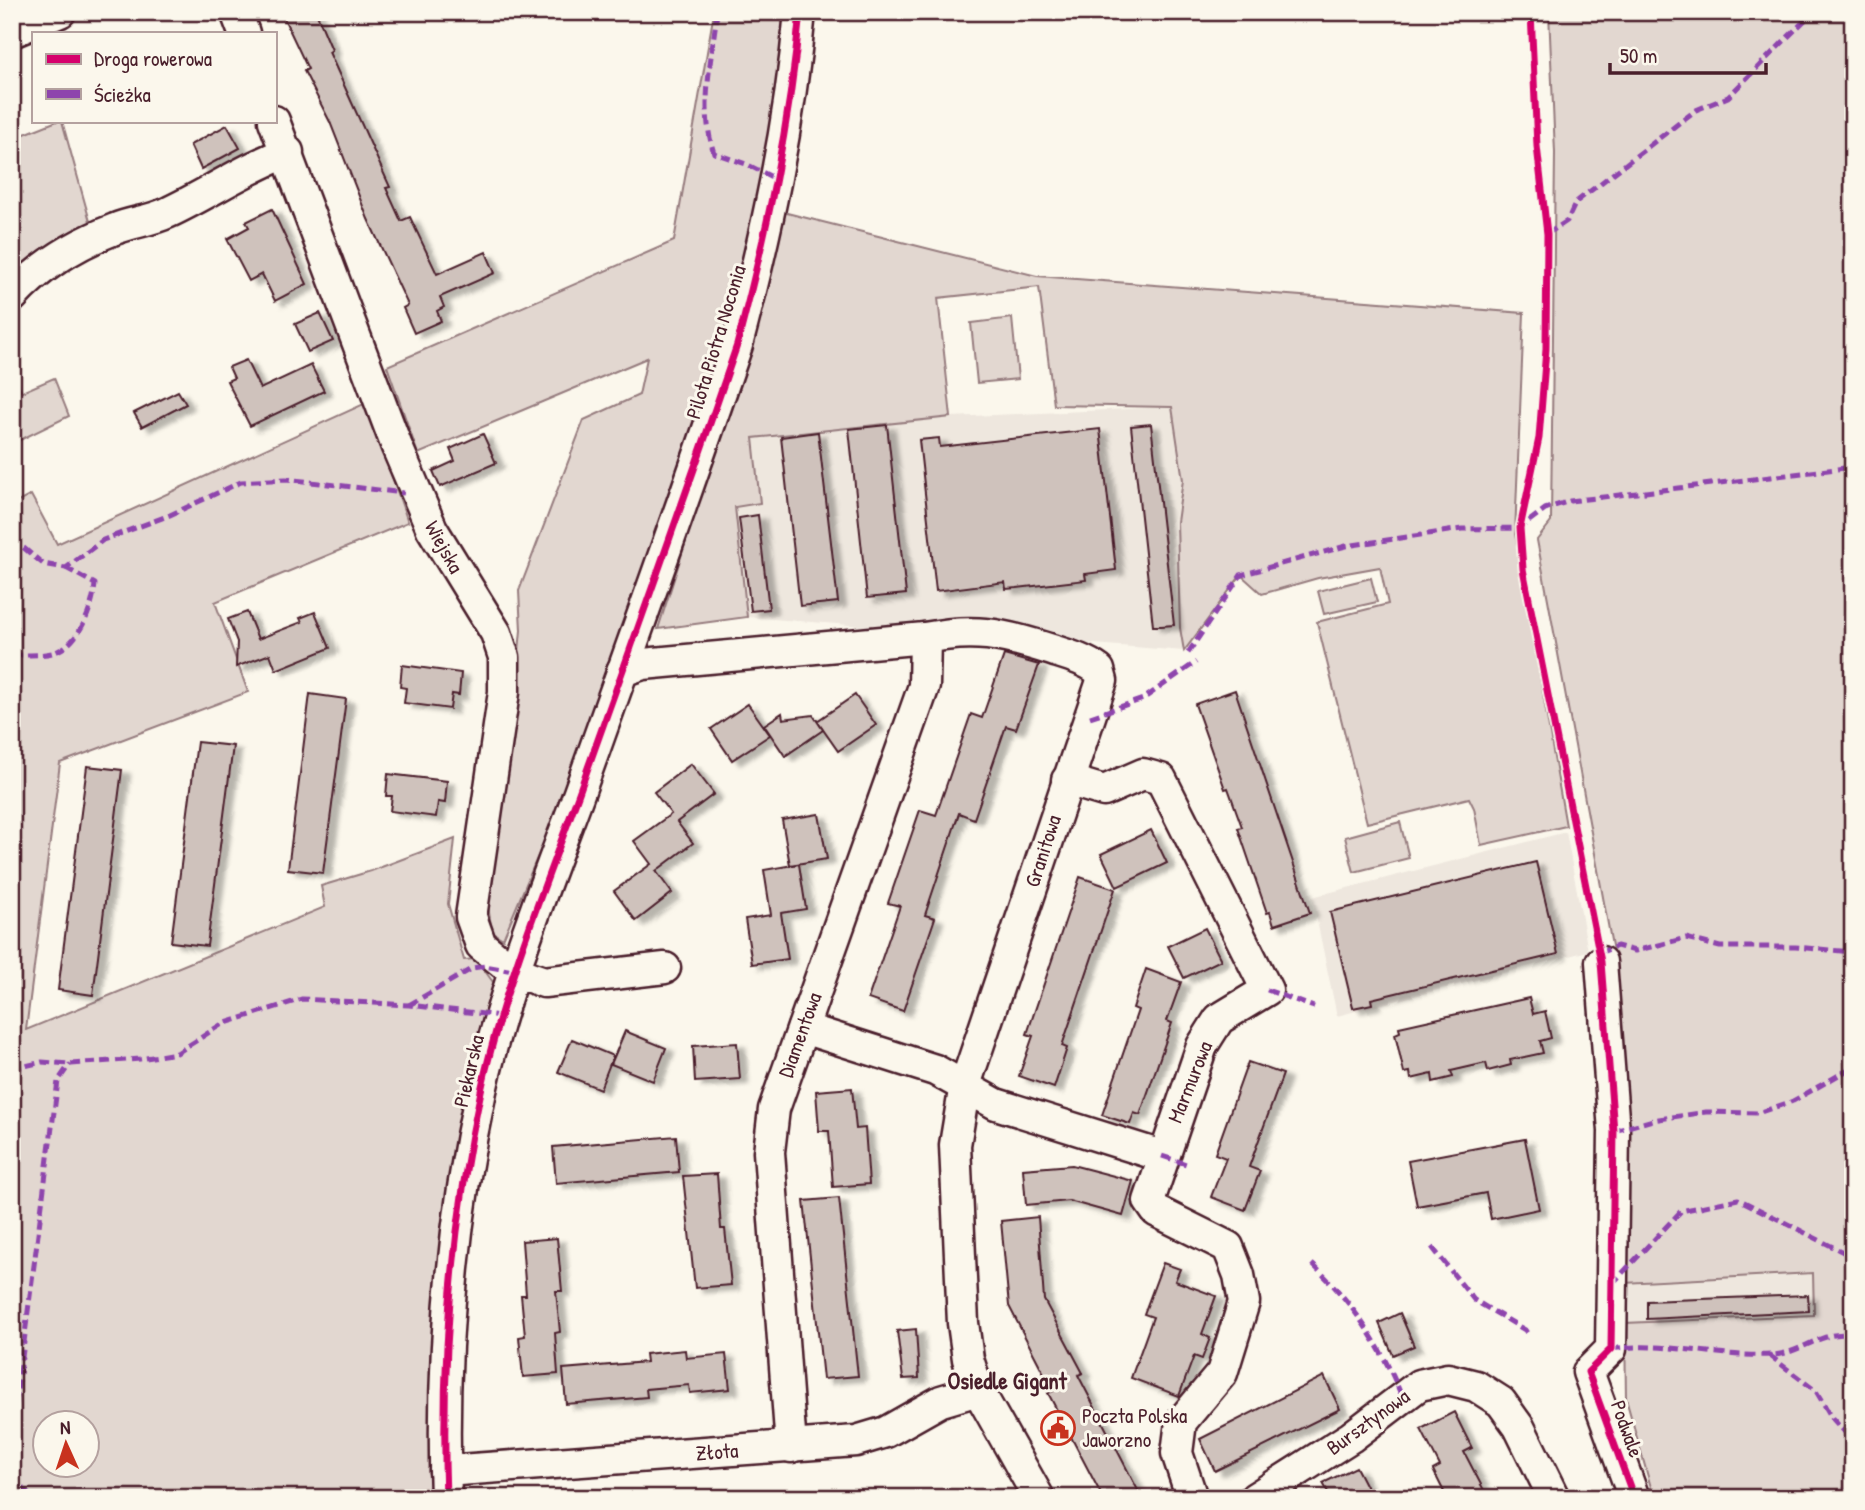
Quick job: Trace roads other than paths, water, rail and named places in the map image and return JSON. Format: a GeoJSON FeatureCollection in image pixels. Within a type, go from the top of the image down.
{"type":"FeatureCollection","features":[{"type":"Feature","properties":{"kind":"street"},"geometry":{"type":"LineString","coordinates":[[12,32],[60,12]]}},
{"type":"Feature","properties":{"kind":"street"},"geometry":{"type":"LineString","coordinates":[[236,12],[244,32]]}},
{"type":"Feature","properties":{"kind":"street","name":"Pilota Piotra Noconia"},"geometry":{"type":"LineString","coordinates":[[622,671],[737,345],[758,265],[790,107],[800,12]]}},
{"type":"Feature","properties":{"kind":"street","name":"Wiejska"},"geometry":{"type":"LineString","coordinates":[[274,122],[397,447],[432,529],[496,633],[504,657],[504,692],[471,918],[481,946],[513,971],[544,982],[665,968]]}},
{"type":"Feature","properties":{"kind":"street"},"geometry":{"type":"LineString","coordinates":[[12,297],[45,265],[70,251],[117,228],[146,222],[169,212],[288,152]]}},
{"type":"Feature","properties":{"kind":"street","name":"Granitowa"},"geometry":{"type":"LineString","coordinates":[[622,671],[643,664],[925,638],[952,633],[1001,634],[1087,661],[1099,670],[1102,681],[965,1085],[955,1144],[963,1323],[968,1359],[978,1390],[1039,1498]]}},
{"type":"Feature","properties":{"kind":"street","name":"Diamentowa"},"geometry":{"type":"LineString","coordinates":[[791,1447],[769,1152],[774,1110],[924,686],[925,638]]}},
{"type":"Feature","properties":{"kind":"street","name":"Piekarska"},"geometry":{"type":"LineString","coordinates":[[445,1485],[446,1375],[458,1227],[481,1090],[513,971],[622,671]]}},
{"type":"Feature","properties":{"kind":"street","name":"Marmurowa"},"geometry":{"type":"LineString","coordinates":[[1067,780],[1104,791],[1143,774],[1161,779],[1267,990],[1219,1019],[1202,1046],[1161,1156]]}},
{"type":"Feature","properties":{"kind":"street","name":"Podwale"},"geometry":{"type":"LineString","coordinates":[[1601,962],[1614,1131],[1611,1349],[1588,1372],[1634,1498]]}},
{"type":"Feature","properties":{"kind":"street"},"geometry":{"type":"LineString","coordinates":[[803,1028],[935,1070],[996,1104],[1161,1156],[1149,1200],[1156,1211],[1228,1247],[1240,1275],[1244,1302],[1222,1373],[1181,1422],[1177,1453],[1192,1498]]}},
{"type":"Feature","properties":{"kind":"street","name":"Bursztynowa"},"geometry":{"type":"LineString","coordinates":[[1255,1498],[1351,1437],[1419,1385],[1448,1379],[1476,1386],[1501,1402],[1519,1427],[1554,1498]]}},
{"type":"Feature","properties":{"kind":"street","name":"Złota"},"geometry":{"type":"LineString","coordinates":[[445,1485],[856,1441],[886,1432],[941,1401],[978,1390]]}},
{"type":"Feature","properties":{"kind":"place","name":"Poczta Polska Jaworzno"},"geometry":{"type":"Point","coordinates":[1058,1428]}},
{"type":"Feature","properties":{"kind":"district","name":"Osiedle Gigant"},"geometry":{"type":"Point","coordinates":[1007,1381]}}]}
